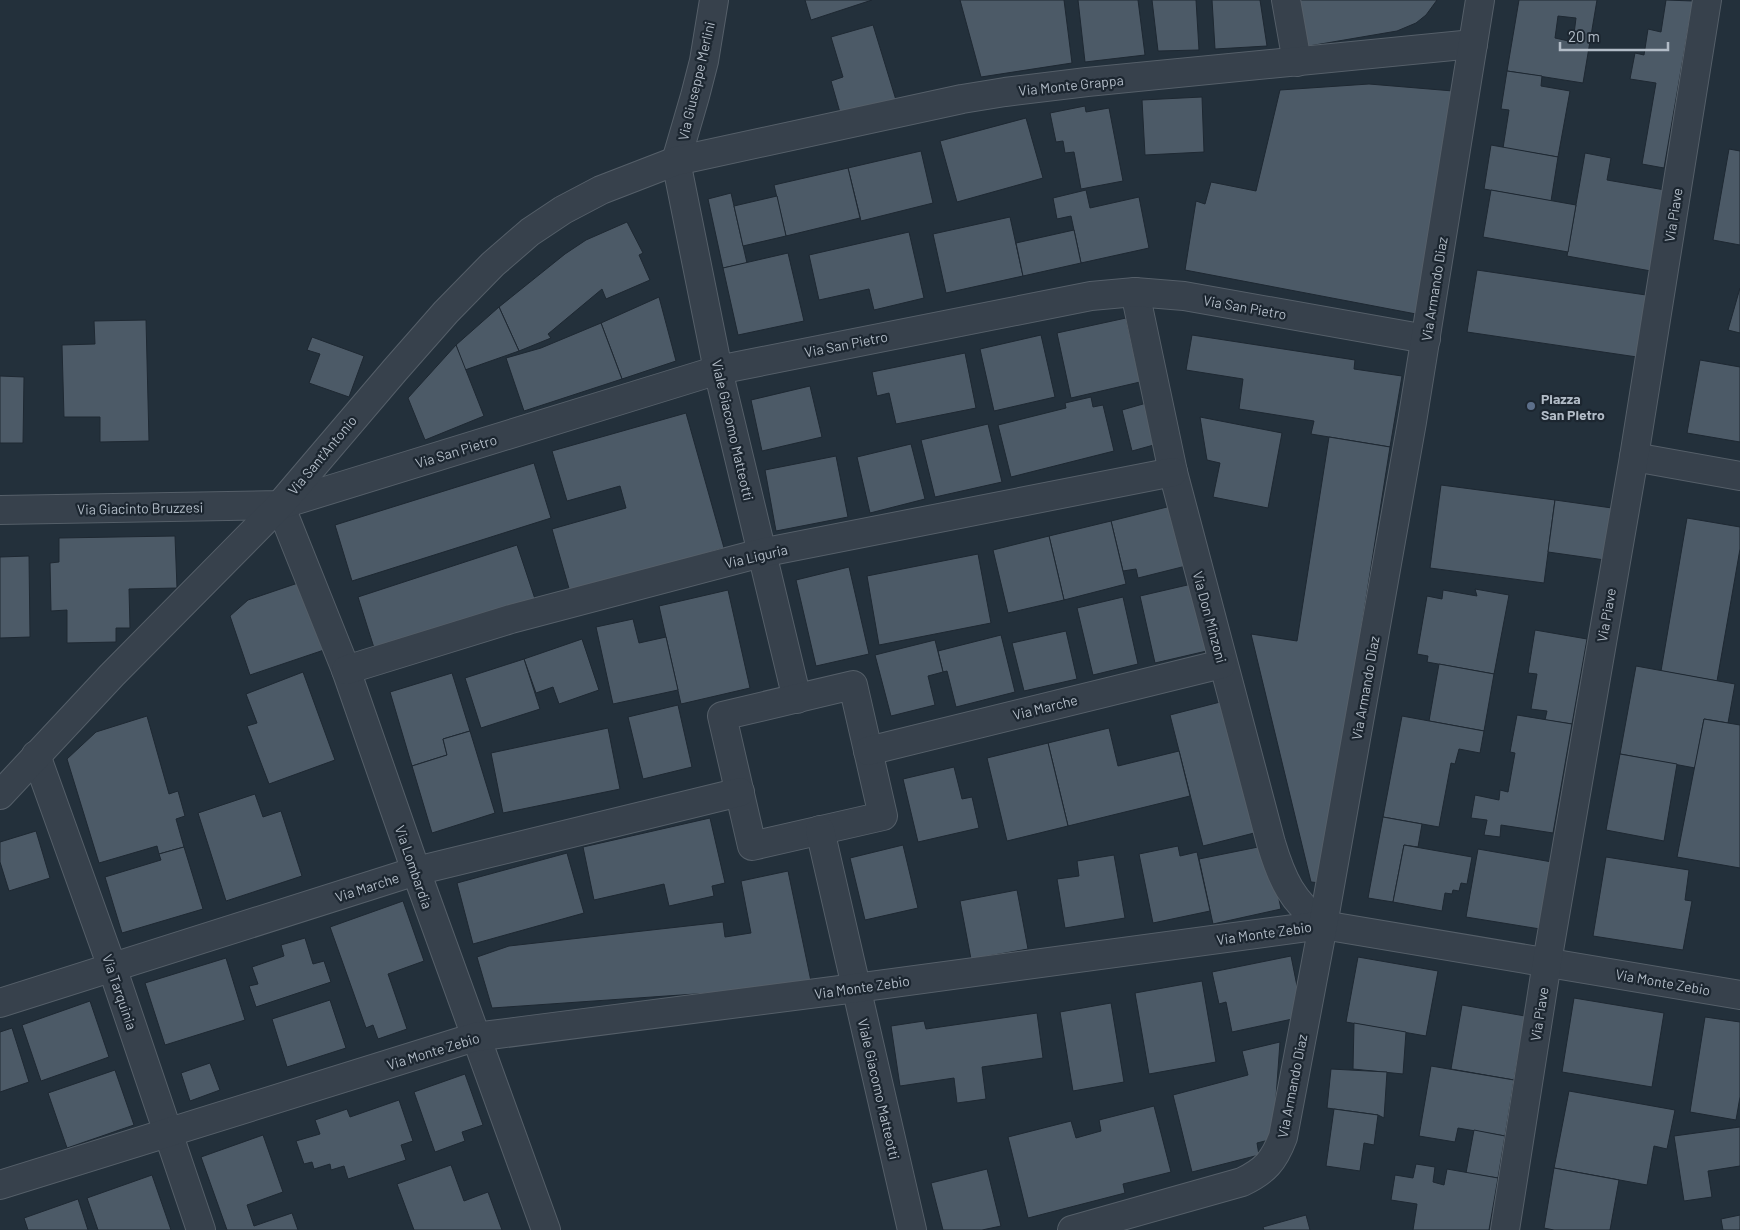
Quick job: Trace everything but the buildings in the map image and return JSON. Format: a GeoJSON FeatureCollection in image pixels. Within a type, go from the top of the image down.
{"type":"FeatureCollection","features":[{"type":"Feature","properties":{"kind":"street","name":"Via Giuseppe Merlini"},"geometry":{"type":"LineString","coordinates":[[676,161],[704,61],[714,0]]}},
{"type":"Feature","properties":{"kind":"street"},"geometry":{"type":"LineString","coordinates":[[1286,0],[1297,62]]}},
{"type":"Feature","properties":{"kind":"street","name":"Via Armando Diaz"},"geometry":{"type":"LineString","coordinates":[[1072,1230],[1242,1182],[1258,1174],[1268,1166],[1274,1158],[1283,1136],[1323,925],[1426,339],[1480,0]]}},
{"type":"Feature","properties":{"kind":"street","name":"Via Piave"},"geometry":{"type":"LineString","coordinates":[[1505,1230],[1547,962],[1634,458],[1707,0]]}},
{"type":"Feature","properties":{"kind":"street","name":"Via Monte Grappa"},"geometry":{"type":"LineString","coordinates":[[676,161],[918,108],[1005,92],[1087,82],[1473,44]]}},
{"type":"Feature","properties":{"kind":"street","name":"Viale Giacomo Matteotti"},"geometry":{"type":"LineString","coordinates":[[676,161],[718,370],[796,699]]}},
{"type":"Feature","properties":{"kind":"street","name":"Via Sant'Antonio"},"geometry":{"type":"LineString","coordinates":[[0,795],[147,638],[280,505],[424,336],[468,289],[505,254],[530,232],[581,200],[619,182],[676,161]]}},
{"type":"Feature","properties":{"kind":"street","name":"Via San Pietro"},"geometry":{"type":"LineString","coordinates":[[280,505],[718,370],[1077,298],[1135,292],[1204,299],[1426,339]]}},
{"type":"Feature","properties":{"kind":"street","name":"Via Don Minzoni"},"geometry":{"type":"LineString","coordinates":[[1135,292],[1173,472],[1222,664],[1271,843],[1280,872],[1292,895],[1301,907],[1323,925]]}},
{"type":"Feature","properties":{"kind":"street"},"geometry":{"type":"LineString","coordinates":[[1634,458],[1740,476]]}},
{"type":"Feature","properties":{"kind":"street","name":"Via Liguria"},"geometry":{"type":"LineString","coordinates":[[346,670],[502,622],[761,553],[1173,472]]}},
{"type":"Feature","properties":{"kind":"street","name":"Via Giacinto Bruzzesi"},"geometry":{"type":"LineString","coordinates":[[0,510],[280,505]]}},
{"type":"Feature","properties":{"kind":"street","name":"Via Lombardia"},"geometry":{"type":"LineString","coordinates":[[280,505],[346,670],[475,1037],[546,1230]]}},
{"type":"Feature","properties":{"kind":"street","name":"Via Marche"},"geometry":{"type":"LineString","coordinates":[[868,751],[1222,664]]}},
{"type":"Feature","properties":{"kind":"street"},"geometry":{"type":"LineString","coordinates":[[853,685],[868,751],[883,816],[752,846],[722,716],[853,685]]}},
{"type":"Feature","properties":{"kind":"street","name":"Via Tarquinia"},"geometry":{"type":"LineString","coordinates":[[36,755],[112,967],[201,1230]]}},
{"type":"Feature","properties":{"kind":"street","name":"Via Marche"},"geometry":{"type":"LineString","coordinates":[[0,1003],[416,871],[740,792]]}},
{"type":"Feature","properties":{"kind":"street","name":"Viale Giacomo Matteotti"},"geometry":{"type":"LineString","coordinates":[[820,830],[912,1230]]}},
{"type":"Feature","properties":{"kind":"street","name":"Via Monte Zebio"},"geometry":{"type":"LineString","coordinates":[[0,1185],[475,1037],[1323,925],[1740,995]]}},
{"type":"Feature","properties":{"kind":"place","name":"Piazza San Pietro"},"geometry":{"type":"Point","coordinates":[1531,406]}}]}
